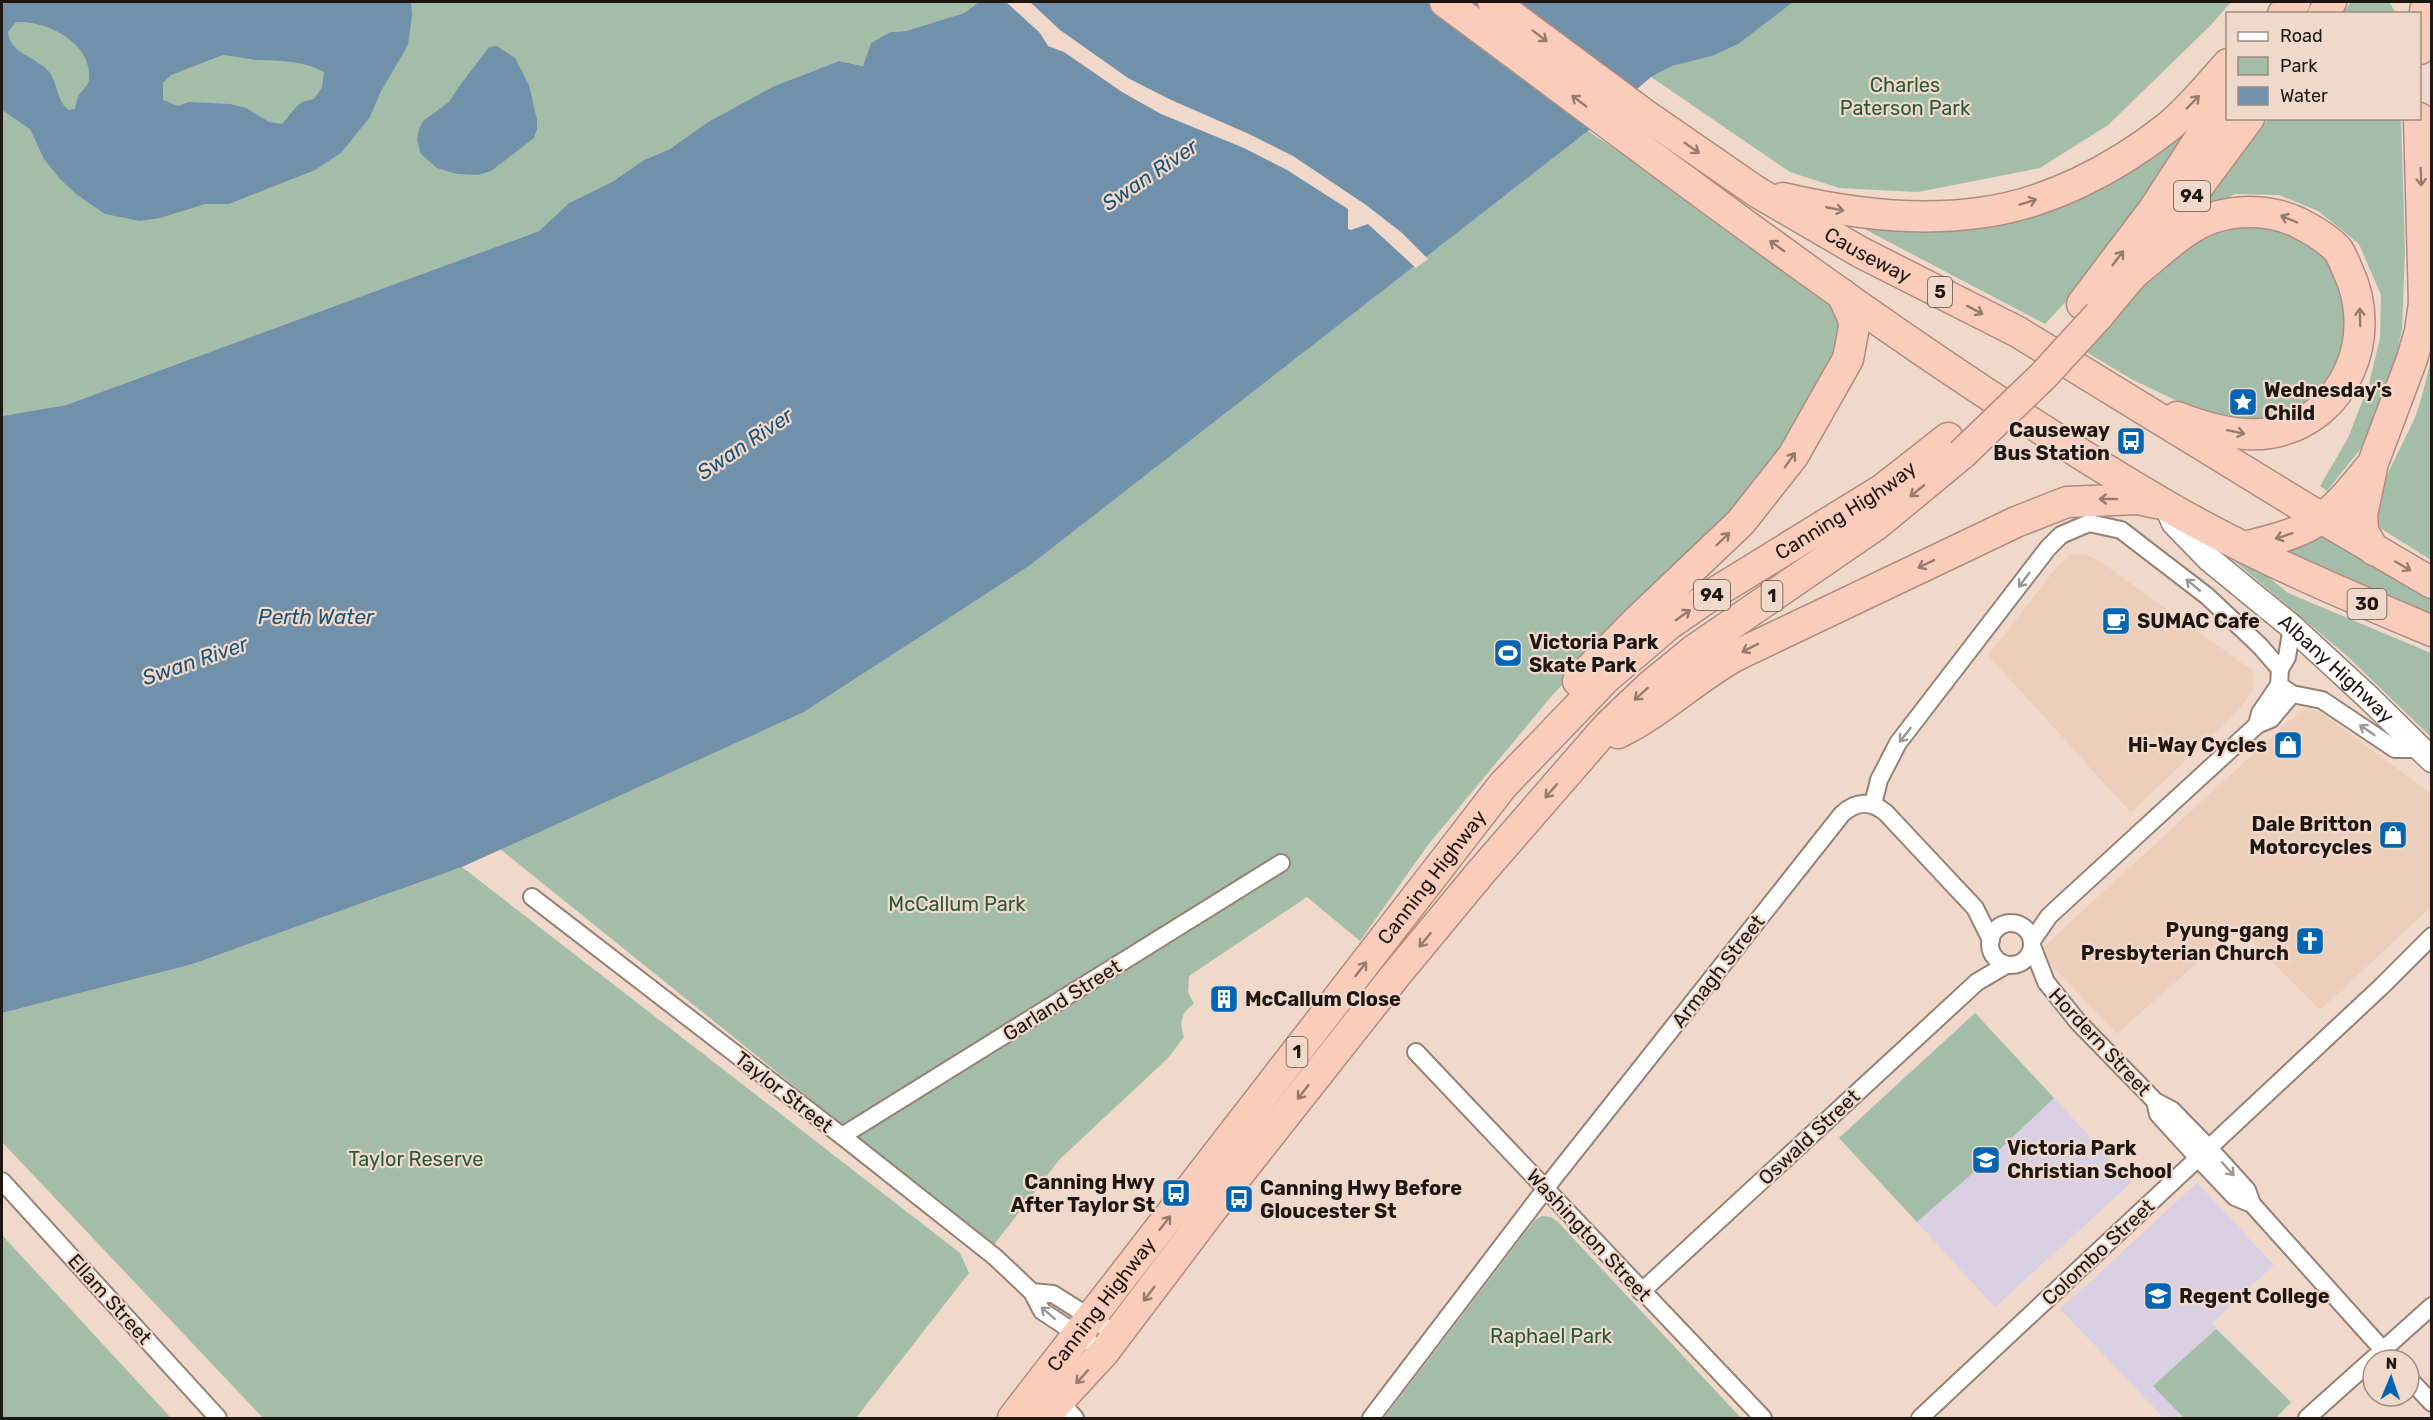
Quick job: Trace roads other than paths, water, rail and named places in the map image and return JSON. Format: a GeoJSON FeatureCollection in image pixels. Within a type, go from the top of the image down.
{"type":"FeatureCollection","features":[{"type":"Feature","properties":{"kind":"highway","name":"Causeway"},"geometry":{"type":"LineString","coordinates":[[1445,2],[1635,125],[1860,252],[2018,332],[2323,519]]}},
{"type":"Feature","properties":{"kind":"highway","name":"Causeway"},"geometry":{"type":"LineString","coordinates":[[1493,2],[1635,125],[1842,294],[1955,373],[2166,505],[2244,547]]}},
{"type":"Feature","properties":{"kind":"highway"},"geometry":{"type":"LineString","coordinates":[[2283,12],[2295,2]]}},
{"type":"Feature","properties":{"kind":"highway"},"geometry":{"type":"LineString","coordinates":[[2421,21],[2427,2]]}},
{"type":"Feature","properties":{"kind":"highway"},"geometry":{"type":"LineString","coordinates":[[1757,192],[1846,211],[1929,217],[1979,213],[2029,203],[2100,172],[2168,127],[2226,66]]}},
{"type":"Feature","properties":{"kind":"highway","name":"94"},"geometry":{"type":"LineString","coordinates":[[1955,446],[2019,373],[2091,310],[2226,98]]}},
{"type":"Feature","properties":{"kind":"highway","name":"94"},"geometry":{"type":"LineString","coordinates":[[2134,273],[2248,120]]}},
{"type":"Feature","properties":{"kind":"highway"},"geometry":{"type":"LineString","coordinates":[[2374,550],[2363,531],[2362,515],[2373,463],[2412,359],[2420,331],[2424,303],[2419,120]]}},
{"type":"Feature","properties":{"kind":"highway"},"geometry":{"type":"LineString","coordinates":[[2091,310],[2134,273],[2192,229],[2211,218],[2256,212],[2283,216],[2315,231],[2338,251],[2355,287],[2361,316],[2359,341],[2353,367],[2344,385],[2328,404],[2293,427],[2270,433],[2244,435],[2188,421],[2122,394]]}},
{"type":"Feature","properties":{"kind":"highway"},"geometry":{"type":"LineString","coordinates":[[1503,785],[1544,718],[1598,660],[1740,522],[1793,456],[1848,359],[1854,327],[1853,318],[1842,294]]}},
{"type":"Feature","properties":{"kind":"highway","name":"Canning Highway"},"geometry":{"type":"LineString","coordinates":[[1013,1419],[1503,785],[1606,678],[1668,625],[1716,592],[1955,446]]}},
{"type":"Feature","properties":{"kind":"highway","name":"Canning Highway"},"geometry":{"type":"LineString","coordinates":[[1059,1413],[1234,1180],[1395,976],[1589,746],[1630,704],[1672,667],[1715,634],[1876,525],[1955,446]]}},
{"type":"Feature","properties":{"kind":"highway"},"geometry":{"type":"LineString","coordinates":[[2244,547],[2284,537],[2323,519],[2344,500],[2373,463]]}},
{"type":"Feature","properties":{"kind":"highway"},"geometry":{"type":"LineString","coordinates":[[1589,746],[1635,725],[1735,656],[2016,522],[2067,502],[2138,499],[2166,505]]}},
{"type":"Feature","properties":{"kind":"highway","name":"30"},"geometry":{"type":"LineString","coordinates":[[2323,519],[2432,583]]}},
{"type":"Feature","properties":{"kind":"highway","name":"30"},"geometry":{"type":"LineString","coordinates":[[2244,547],[2298,575],[2432,632]]}},
{"type":"Feature","properties":{"kind":"main road","name":"Albany Highway"},"geometry":{"type":"LineString","coordinates":[[2166,505],[2174,523],[2209,559],[2292,627],[2369,698],[2425,755]]}},
{"type":"Feature","properties":{"kind":"street"},"geometry":{"type":"LineString","coordinates":[[2292,627],[2284,683],[2271,719],[2257,725],[2049,916],[2025,960],[2010,964],[1997,961],[1975,908],[1886,813],[1873,804],[1879,780],[1898,743],[2048,548],[2061,535],[2089,523],[2121,530],[2207,596],[2260,646],[2284,683],[2322,700],[2395,749],[2425,755]]}},
{"type":"Feature","properties":{"kind":"street","name":"Armagh Street"},"geometry":{"type":"LineString","coordinates":[[1371,1419],[1546,1188],[1842,814],[1851,806],[1862,803],[1873,804]]}},
{"type":"Feature","properties":{"kind":"street","name":"Garland Street"},"geometry":{"type":"LineString","coordinates":[[842,1136],[1281,863]]}},
{"type":"Feature","properties":{"kind":"street","name":"Taylor Street"},"geometry":{"type":"LineString","coordinates":[[532,897],[842,1136],[994,1257],[1032,1292],[1042,1311],[1084,1328],[1111,1344]]}},
{"type":"Feature","properties":{"kind":"street"},"geometry":{"type":"LineString","coordinates":[[1975,908],[2028,931],[2032,944]]}},
{"type":"Feature","properties":{"kind":"street"},"geometry":{"type":"LineString","coordinates":[[1991,946],[1992,934],[1998,927],[2049,916]]}},
{"type":"Feature","properties":{"kind":"street","name":"Colombo Street"},"geometry":{"type":"LineString","coordinates":[[1920,1419],[2432,936]]}},
{"type":"Feature","properties":{"kind":"street","name":"Hordern Street"},"geometry":{"type":"LineString","coordinates":[[2032,944],[2046,982],[2078,1022],[2156,1101],[2172,1110],[2204,1153],[2247,1190],[2252,1204],[2382,1348]]}},
{"type":"Feature","properties":{"kind":"street","name":"Oswald Street"},"geometry":{"type":"LineString","coordinates":[[1977,982],[1991,946]]}},
{"type":"Feature","properties":{"kind":"street","name":"Oswald Street"},"geometry":{"type":"LineString","coordinates":[[1641,1292],[1977,982],[2010,964]]}},
{"type":"Feature","properties":{"kind":"street","name":"Hordern Street"},"geometry":{"type":"LineString","coordinates":[[2010,964],[2046,982]]}},
{"type":"Feature","properties":{"kind":"street","name":"Washington Street"},"geometry":{"type":"LineString","coordinates":[[1416,1052],[1763,1419]]}},
{"type":"Feature","properties":{"kind":"street","name":"Ellam Street"},"geometry":{"type":"LineString","coordinates":[[2,1181],[218,1419]]}},
{"type":"Feature","properties":{"kind":"street"},"geometry":{"type":"LineString","coordinates":[[2394,1348],[2432,1306]]}},
{"type":"Feature","properties":{"kind":"street"},"geometry":{"type":"LineString","coordinates":[[2307,1419],[2361,1376]]}},
{"type":"Feature","properties":{"kind":"street"},"geometry":{"type":"LineString","coordinates":[[2421,1391],[2432,1403]]}},
{"type":"Feature","properties":{"kind":"water"},"geometry":{"type":"Polygon","coordinates":[[[2,2],[411,2],[412,15],[408,45],[380,93],[370,117],[341,153],[315,170],[229,204],[205,204],[160,218],[140,221],[105,214],[76,194],[60,179],[44,159],[30,129],[2,110],[2,2]],[[16,22],[8,32],[13,45],[50,73],[62,103],[69,110],[75,109],[79,95],[89,80],[84,55],[66,36],[54,30],[28,22],[16,22]],[[223,55],[171,75],[163,83],[163,100],[178,106],[189,102],[230,104],[246,108],[269,122],[282,124],[302,102],[314,99],[322,87],[324,72],[307,65],[223,55]]]}},
{"type":"Feature","properties":{"kind":"water","name":"Perth Water"},"geometry":{"type":"Polygon","coordinates":[[[979,2],[1793,2],[1738,44],[1712,56],[1672,66],[1651,77],[1588,131],[1029,566],[804,712],[462,867],[193,964],[2,1013],[2,416],[66,405],[539,231],[569,203],[612,182],[644,160],[670,149],[708,122],[772,87],[839,61],[863,66],[871,43],[890,32],[906,31],[964,13],[979,2]]]}},
{"type":"Feature","properties":{"kind":"water"},"geometry":{"type":"Polygon","coordinates":[[[497,46],[515,58],[529,85],[537,120],[534,138],[491,171],[478,175],[457,174],[437,168],[421,154],[417,140],[419,129],[423,121],[449,102],[489,47],[497,46]]]}},
{"type":"Feature","properties":{"kind":"place","name":"Wednesday's Child"},"geometry":{"type":"Point","coordinates":[2243,402]}},
{"type":"Feature","properties":{"kind":"place","name":"Causeway Bus Station"},"geometry":{"type":"Point","coordinates":[2131,441]}},
{"type":"Feature","properties":{"kind":"place","name":"SUMAC Cafe"},"geometry":{"type":"Point","coordinates":[2116,621]}},
{"type":"Feature","properties":{"kind":"place","name":"Victoria Park Skate Park"},"geometry":{"type":"Point","coordinates":[1508,653]}},
{"type":"Feature","properties":{"kind":"place","name":"Hi-Way Cycles"},"geometry":{"type":"Point","coordinates":[2288,745]}},
{"type":"Feature","properties":{"kind":"place","name":"Dale Britton Motorcycles"},"geometry":{"type":"Point","coordinates":[2393,835]}},
{"type":"Feature","properties":{"kind":"place","name":"Pyung-gang Presbyterian Church"},"geometry":{"type":"Point","coordinates":[2310,941]}},
{"type":"Feature","properties":{"kind":"place","name":"McCallum Close"},"geometry":{"type":"Point","coordinates":[1224,999]}},
{"type":"Feature","properties":{"kind":"place","name":"Victoria Park Christian School"},"geometry":{"type":"Point","coordinates":[1986,1160]}},
{"type":"Feature","properties":{"kind":"place","name":"Canning Hwy After Taylor St"},"geometry":{"type":"Point","coordinates":[1176,1193]}},
{"type":"Feature","properties":{"kind":"place","name":"Canning Hwy Before Gloucester St"},"geometry":{"type":"Point","coordinates":[1239,1199]}},
{"type":"Feature","properties":{"kind":"place","name":"Regent College"},"geometry":{"type":"Point","coordinates":[2158,1296]}},
{"type":"Feature","properties":{"kind":"park label","name":"Charles Paterson Park"},"geometry":{"type":"Point","coordinates":[1905,96]}},
{"type":"Feature","properties":{"kind":"park label","name":"McCallum Park"},"geometry":{"type":"Point","coordinates":[957,904]}},
{"type":"Feature","properties":{"kind":"park label","name":"Taylor Reserve"},"geometry":{"type":"Point","coordinates":[416,1159]}},
{"type":"Feature","properties":{"kind":"park label","name":"Raphael Park"},"geometry":{"type":"Point","coordinates":[1551,1336]}},
{"type":"Feature","properties":{"kind":"water label","name":"Swan River"},"geometry":{"type":"Point","coordinates":[1150,175]}},
{"type":"Feature","properties":{"kind":"water label","name":"Swan River"},"geometry":{"type":"Point","coordinates":[745,444]}},
{"type":"Feature","properties":{"kind":"water label","name":"Swan River"},"geometry":{"type":"Point","coordinates":[195,661]}}]}
